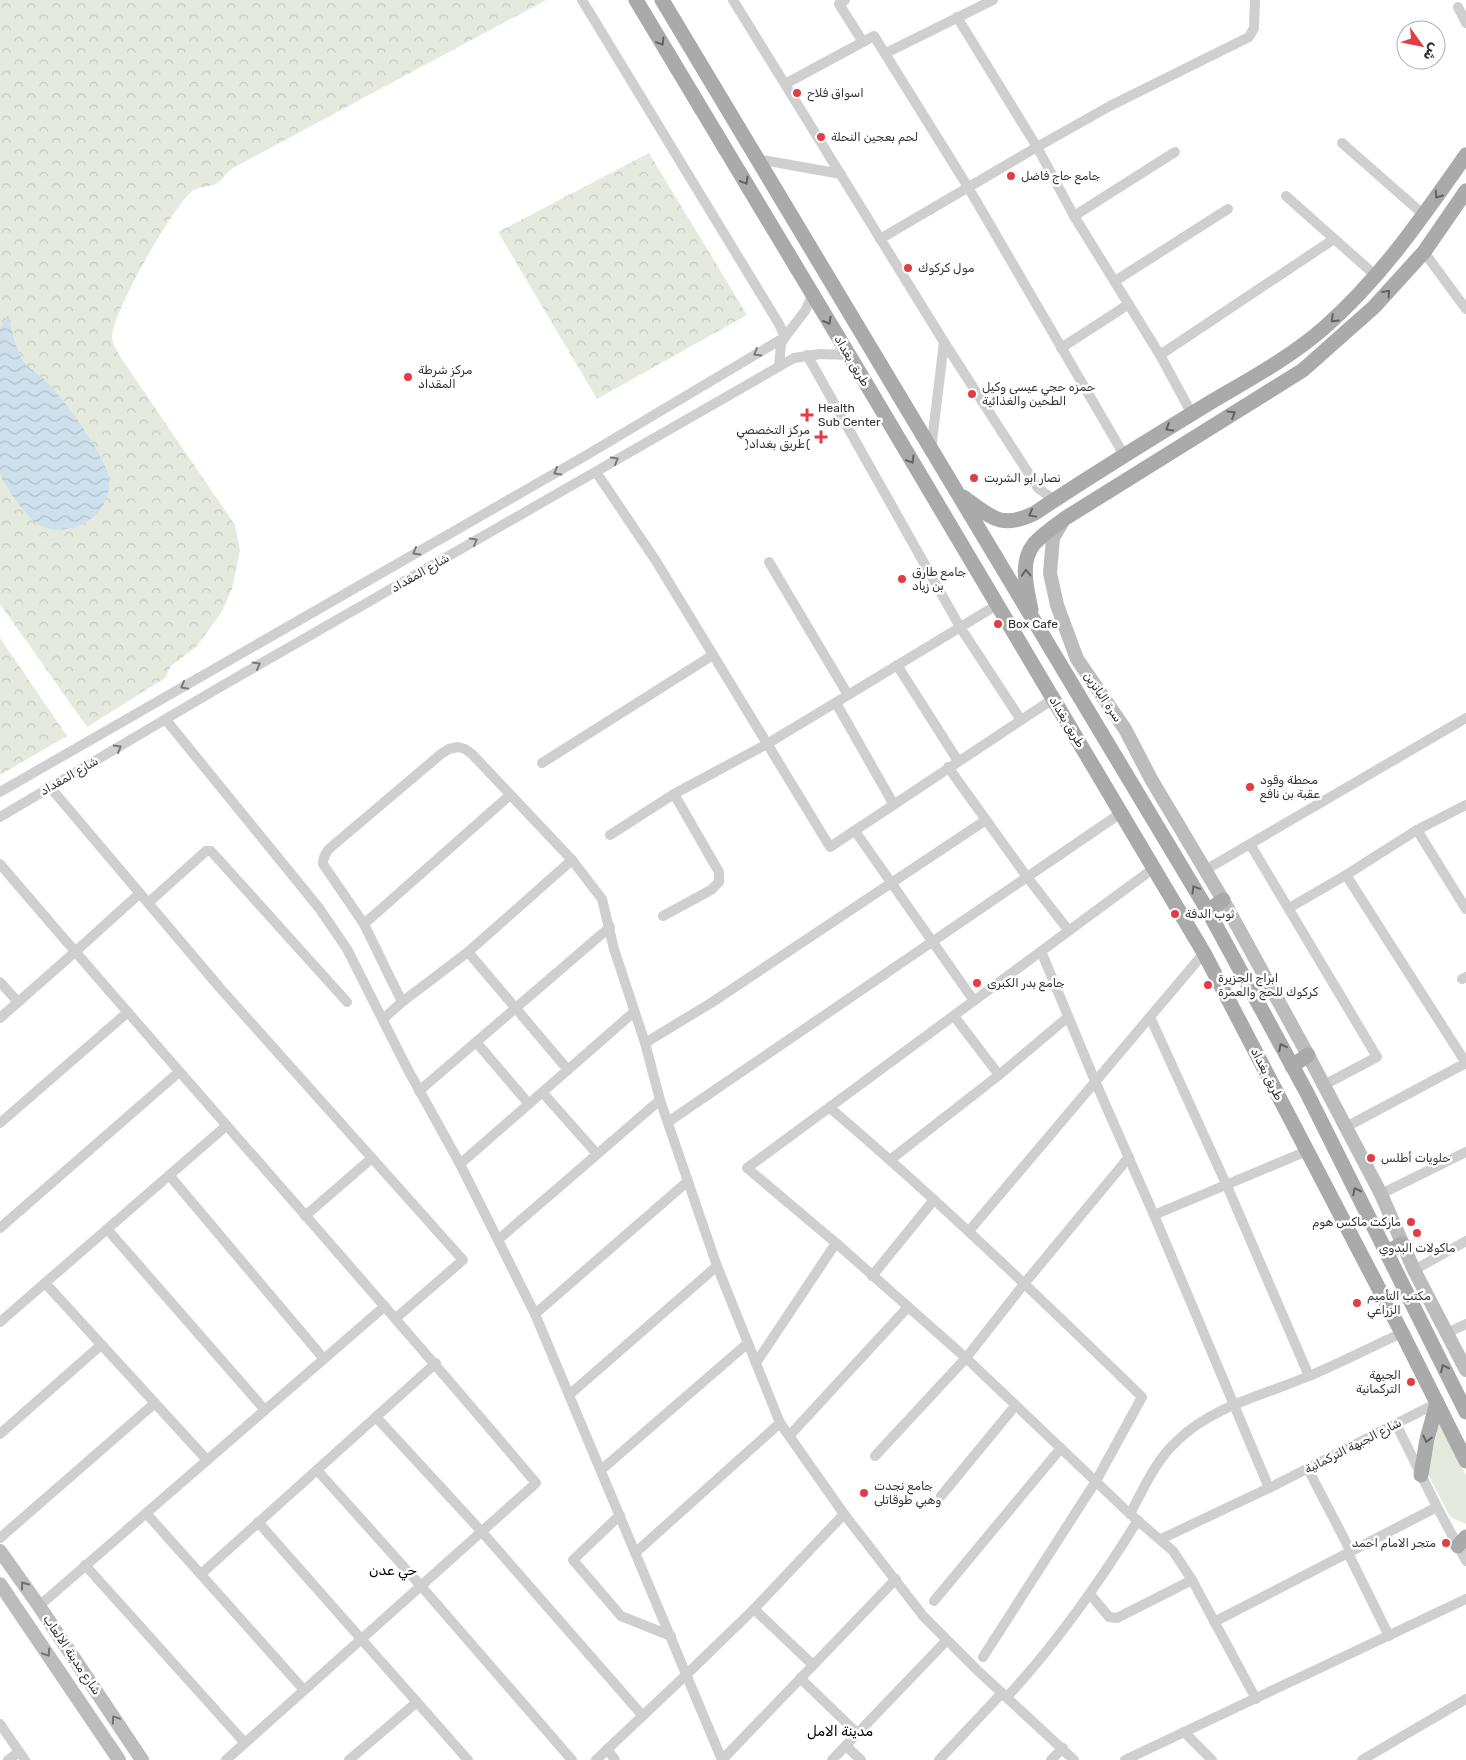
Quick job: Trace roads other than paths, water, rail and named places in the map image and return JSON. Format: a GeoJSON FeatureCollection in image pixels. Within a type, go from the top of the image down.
{"type":"FeatureCollection","features":[{"type":"Feature","properties":{"kind":"main road","name":"طريق بغداد"},"geometry":{"type":"LineString","coordinates":[[662,0],[1208,910],[1319,1118],[1464,1405]]}},
{"type":"Feature","properties":{"kind":"main road","name":"طريق بغداد"},"geometry":{"type":"LineString","coordinates":[[644,3],[848,355],[1204,953],[1402,1333],[1466,1461]]}},
{"type":"Feature","properties":{"kind":"main road"},"geometry":{"type":"LineString","coordinates":[[958,494],[1001,521],[1020,520],[1291,353],[1325,328],[1376,276],[1407,239],[1466,155]]}},
{"type":"Feature","properties":{"kind":"main road"},"geometry":{"type":"LineString","coordinates":[[1033,621],[1025,564],[1033,545],[1064,518],[1303,370],[1374,307],[1424,252],[1466,191]]}},
{"type":"Feature","properties":{"kind":"main road"},"geometry":{"type":"LineString","coordinates":[[1054,500],[1064,518]]}},
{"type":"Feature","properties":{"kind":"main road","name":"سرة البانزين"},"geometry":{"type":"LineString","coordinates":[[1064,518],[1053,538],[1050,573],[1057,605],[1077,658],[1124,729],[1151,779],[1224,900],[1381,1194],[1414,1270],[1466,1370]]}},
{"type":"Feature","properties":{"kind":"main road"},"geometry":{"type":"LineString","coordinates":[[1208,910],[1224,900]]}},
{"type":"Feature","properties":{"kind":"main road"},"geometry":{"type":"LineString","coordinates":[[1292,1066],[1308,1056]]}},
{"type":"Feature","properties":{"kind":"main road"},"geometry":{"type":"LineString","coordinates":[[1294,1128],[1319,1118]]}},
{"type":"Feature","properties":{"kind":"main road"},"geometry":{"type":"LineString","coordinates":[[1387,1252],[1402,1244]]}},
{"type":"Feature","properties":{"kind":"main road"},"geometry":{"type":"LineString","coordinates":[[1421,1475],[1426,1438],[1437,1403]]}},
{"type":"Feature","properties":{"kind":"main road","name":"شارع مدينة الالعاب"},"geometry":{"type":"LineString","coordinates":[[0,1551],[39,1606],[139,1759]]}},
{"type":"Feature","properties":{"kind":"main road","name":"شارع مدينة الالعاب"},"geometry":{"type":"LineString","coordinates":[[0,1584],[119,1760]]}},
{"type":"Feature","properties":{"kind":"street"},"geometry":{"type":"LineString","coordinates":[[582,0],[779,324],[785,337],[781,344],[780,366]]}},
{"type":"Feature","properties":{"kind":"street"},"geometry":{"type":"LineString","coordinates":[[845,0],[839,4],[863,42]]}},
{"type":"Feature","properties":{"kind":"street"},"geometry":{"type":"LineString","coordinates":[[886,53],[993,0]]}},
{"type":"Feature","properties":{"kind":"street"},"geometry":{"type":"LineString","coordinates":[[880,239],[1110,106],[1249,36],[1254,28],[1255,0]]}},
{"type":"Feature","properties":{"kind":"street"},"geometry":{"type":"LineString","coordinates":[[736,1],[944,342],[1038,488],[1054,500]]}},
{"type":"Feature","properties":{"kind":"street"},"geometry":{"type":"LineString","coordinates":[[1458,6],[1466,23]]}},
{"type":"Feature","properties":{"kind":"street"},"geometry":{"type":"LineString","coordinates":[[957,17],[1037,147],[1074,216],[1160,355],[1192,414]]}},
{"type":"Feature","properties":{"kind":"street"},"geometry":{"type":"LineString","coordinates":[[785,84],[874,36],[968,187],[1124,455]]}},
{"type":"Feature","properties":{"kind":"street"},"geometry":{"type":"LineString","coordinates":[[1342,143],[1424,215]]}},
{"type":"Feature","properties":{"kind":"street"},"geometry":{"type":"LineString","coordinates":[[1074,216],[1175,152]]}},
{"type":"Feature","properties":{"kind":"street"},"geometry":{"type":"LineString","coordinates":[[757,159],[841,174]]}},
{"type":"Feature","properties":{"kind":"street"},"geometry":{"type":"LineString","coordinates":[[1286,196],[1376,276]]}},
{"type":"Feature","properties":{"kind":"street"},"geometry":{"type":"LineString","coordinates":[[1115,280],[1228,208]]}},
{"type":"Feature","properties":{"kind":"street"},"geometry":{"type":"LineString","coordinates":[[1160,355],[1334,239]]}},
{"type":"Feature","properties":{"kind":"street"},"geometry":{"type":"LineString","coordinates":[[1424,252],[1466,309]]}},
{"type":"Feature","properties":{"kind":"street","name":"شارع المقداد"},"geometry":{"type":"LineString","coordinates":[[0,792],[585,456],[785,337],[805,311],[813,294]]}},
{"type":"Feature","properties":{"kind":"street"},"geometry":{"type":"LineString","coordinates":[[1061,348],[1129,304]]}},
{"type":"Feature","properties":{"kind":"street"},"geometry":{"type":"LineString","coordinates":[[932,450],[944,342]]}},
{"type":"Feature","properties":{"kind":"street"},"geometry":{"type":"LineString","coordinates":[[807,355],[960,627],[1021,720]]}},
{"type":"Feature","properties":{"kind":"street","name":"شارع المقداد"},"geometry":{"type":"LineString","coordinates":[[0,817],[220,687],[794,358],[807,355],[848,355]]}},
{"type":"Feature","properties":{"kind":"street"},"geometry":{"type":"LineString","coordinates":[[596,472],[656,560],[830,847],[1052,698]]}},
{"type":"Feature","properties":{"kind":"street"},"geometry":{"type":"LineString","coordinates":[[769,562],[848,695]]}},
{"type":"Feature","properties":{"kind":"street"},"geometry":{"type":"LineString","coordinates":[[610,835],[674,794],[767,744],[997,605]]}},
{"type":"Feature","properties":{"kind":"street"},"geometry":{"type":"LineString","coordinates":[[542,763],[713,655]]}},
{"type":"Feature","properties":{"kind":"street"},"geometry":{"type":"LineString","coordinates":[[897,665],[958,761]]}},
{"type":"Feature","properties":{"kind":"street"},"geometry":{"type":"LineString","coordinates":[[207,673],[220,687]]}},
{"type":"Feature","properties":{"kind":"street"},"geometry":{"type":"LineString","coordinates":[[836,703],[894,805]]}},
{"type":"Feature","properties":{"kind":"street"},"geometry":{"type":"LineString","coordinates":[[1205,866],[1250,844],[1466,718]]}},
{"type":"Feature","properties":{"kind":"street"},"geometry":{"type":"LineString","coordinates":[[166,720],[319,908],[347,949],[419,1091],[499,1239],[535,1314],[722,1760],[896,1579]]}},
{"type":"Feature","properties":{"kind":"street"},"geometry":{"type":"LineString","coordinates":[[402,1002],[364,924],[323,864],[324,854],[435,758],[449,749],[458,747],[472,754],[572,860],[602,899],[614,949],[645,1044],[660,1100],[717,1266],[780,1423],[844,1514],[924,1617],[1074,1760]]}},
{"type":"Feature","properties":{"kind":"street"},"geometry":{"type":"LineString","coordinates":[[948,767],[1027,877],[1069,931]]}},
{"type":"Feature","properties":{"kind":"street"},"geometry":{"type":"LineString","coordinates":[[50,787],[220,988],[463,1260],[396,1318]]}},
{"type":"Feature","properties":{"kind":"street"},"geometry":{"type":"LineString","coordinates":[[663,916],[711,890],[719,882],[719,872],[674,794]]}},
{"type":"Feature","properties":{"kind":"street"},"geometry":{"type":"LineString","coordinates":[[364,924],[510,795]]}},
{"type":"Feature","properties":{"kind":"street"},"geometry":{"type":"LineString","coordinates":[[1289,908],[1417,830],[1466,805]]}},
{"type":"Feature","properties":{"kind":"street"},"geometry":{"type":"LineString","coordinates":[[668,1122],[1121,813]]}},
{"type":"Feature","properties":{"kind":"street"},"geometry":{"type":"LineString","coordinates":[[645,1044],[711,1003],[986,820]]}},
{"type":"Feature","properties":{"kind":"street"},"geometry":{"type":"LineString","coordinates":[[1417,830],[1464,903]]}},
{"type":"Feature","properties":{"kind":"street"},"geometry":{"type":"LineString","coordinates":[[855,831],[974,1001]]}},
{"type":"Feature","properties":{"kind":"street"},"geometry":{"type":"LineString","coordinates":[[1250,844],[1377,1057],[1324,1085]]}},
{"type":"Feature","properties":{"kind":"street"},"geometry":{"type":"LineString","coordinates":[[148,903],[206,851],[211,851],[347,1002]]}},
{"type":"Feature","properties":{"kind":"street"},"geometry":{"type":"LineString","coordinates":[[383,1019],[402,1002],[468,952],[572,860]]}},
{"type":"Feature","properties":{"kind":"street"},"geometry":{"type":"LineString","coordinates":[[0,864],[226,1126],[436,1363],[536,1483],[226,1760]]}},
{"type":"Feature","properties":{"kind":"street"},"geometry":{"type":"LineString","coordinates":[[1154,868],[747,1168],[836,1243],[966,1358],[1015,1406],[1172,1551],[1192,1580],[1256,1699]]}},
{"type":"Feature","properties":{"kind":"street"},"geometry":{"type":"LineString","coordinates":[[1346,875],[1466,1063],[1346,1127]]}},
{"type":"Feature","properties":{"kind":"street"},"geometry":{"type":"LineString","coordinates":[[0,1018],[139,894]]}},
{"type":"Feature","properties":{"kind":"street"},"geometry":{"type":"LineString","coordinates":[[419,1091],[610,927]]}},
{"type":"Feature","properties":{"kind":"street"},"geometry":{"type":"LineString","coordinates":[[1042,951],[1095,1081],[1154,1215],[1269,1488]]}},
{"type":"Feature","properties":{"kind":"street"},"geometry":{"type":"LineString","coordinates":[[468,952],[568,1070]]}},
{"type":"Feature","properties":{"kind":"street"},"geometry":{"type":"LineString","coordinates":[[969,1231],[1204,953]]}},
{"type":"Feature","properties":{"kind":"street"},"geometry":{"type":"LineString","coordinates":[[0,982],[18,1002]]}},
{"type":"Feature","properties":{"kind":"street"},"geometry":{"type":"LineString","coordinates":[[0,1124],[128,1012]]}},
{"type":"Feature","properties":{"kind":"street"},"geometry":{"type":"LineString","coordinates":[[460,1164],[634,1012]]}},
{"type":"Feature","properties":{"kind":"street"},"geometry":{"type":"LineString","coordinates":[[954,1016],[999,1075]]}},
{"type":"Feature","properties":{"kind":"street"},"geometry":{"type":"LineString","coordinates":[[890,1160],[999,1075],[1068,1016]]}},
{"type":"Feature","properties":{"kind":"street"},"geometry":{"type":"LineString","coordinates":[[1150,1017],[1309,1376]]}},
{"type":"Feature","properties":{"kind":"street"},"geometry":{"type":"LineString","coordinates":[[476,1042],[530,1104]]}},
{"type":"Feature","properties":{"kind":"street"},"geometry":{"type":"LineString","coordinates":[[0,1228],[179,1072]]}},
{"type":"Feature","properties":{"kind":"street"},"geometry":{"type":"LineString","coordinates":[[543,1093],[597,1154]]}},
{"type":"Feature","properties":{"kind":"street"},"geometry":{"type":"LineString","coordinates":[[499,1239],[660,1100]]}},
{"type":"Feature","properties":{"kind":"street"},"geometry":{"type":"LineString","coordinates":[[830,1108],[969,1231],[1142,1397],[1096,1480],[982,1657]]}},
{"type":"Feature","properties":{"kind":"street"},"geometry":{"type":"LineString","coordinates":[[0,1322],[226,1126]]}},
{"type":"Feature","properties":{"kind":"street"},"geometry":{"type":"LineString","coordinates":[[1154,1215],[1307,1151]]}},
{"type":"Feature","properties":{"kind":"street"},"geometry":{"type":"LineString","coordinates":[[1381,1194],[1466,1152]]}},
{"type":"Feature","properties":{"kind":"street"},"geometry":{"type":"LineString","coordinates":[[875,1456],[966,1358],[1024,1284],[1129,1157]]}},
{"type":"Feature","properties":{"kind":"street"},"geometry":{"type":"LineString","coordinates":[[305,1216],[372,1158]]}},
{"type":"Feature","properties":{"kind":"street"},"geometry":{"type":"LineString","coordinates":[[169,1175],[324,1359]]}},
{"type":"Feature","properties":{"kind":"street"},"geometry":{"type":"LineString","coordinates":[[535,1314],[688,1181]]}},
{"type":"Feature","properties":{"kind":"street"},"geometry":{"type":"LineString","coordinates":[[872,1276],[933,1201]]}},
{"type":"Feature","properties":{"kind":"street"},"geometry":{"type":"LineString","coordinates":[[107,1229],[266,1410]]}},
{"type":"Feature","properties":{"kind":"street"},"geometry":{"type":"LineString","coordinates":[[1414,1270],[1466,1241]]}},
{"type":"Feature","properties":{"kind":"street"},"geometry":{"type":"LineString","coordinates":[[756,1363],[836,1243]]}},
{"type":"Feature","properties":{"kind":"street"},"geometry":{"type":"LineString","coordinates":[[569,1395],[717,1266]]}},
{"type":"Feature","properties":{"kind":"street"},"geometry":{"type":"LineString","coordinates":[[44,1283],[207,1460]]}},
{"type":"Feature","properties":{"kind":"street"},"geometry":{"type":"LineString","coordinates":[[39,1606],[385,1306]]}},
{"type":"Feature","properties":{"kind":"street"},"geometry":{"type":"LineString","coordinates":[[790,1435],[908,1307]]}},
{"type":"Feature","properties":{"kind":"street"},"geometry":{"type":"LineString","coordinates":[[1447,1333],[1466,1324]]}},
{"type":"Feature","properties":{"kind":"street"},"geometry":{"type":"LineString","coordinates":[[939,1760],[1053,1644],[1090,1594],[1134,1517],[1162,1456],[1178,1439],[1198,1424],[1233,1405],[1309,1376],[1402,1333]]}},
{"type":"Feature","properties":{"kind":"street"},"geometry":{"type":"LineString","coordinates":[[601,1470],[748,1343]]}},
{"type":"Feature","properties":{"kind":"street"},"geometry":{"type":"LineString","coordinates":[[0,1434],[101,1345]]}},
{"type":"Feature","properties":{"kind":"street"},"geometry":{"type":"LineString","coordinates":[[201,1574],[436,1363]]}},
{"type":"Feature","properties":{"kind":"street"},"geometry":{"type":"LineString","coordinates":[[0,1538],[155,1403]]}},
{"type":"Feature","properties":{"kind":"street","name":"شارع الجبهة التركمانية"},"geometry":{"type":"LineString","coordinates":[[1160,1539],[1308,1469],[1437,1403]]}},
{"type":"Feature","properties":{"kind":"street"},"geometry":{"type":"LineString","coordinates":[[941,1496],[1015,1406]]}},
{"type":"Feature","properties":{"kind":"street"},"geometry":{"type":"LineString","coordinates":[[376,1417],[482,1532],[642,1715]]}},
{"type":"Feature","properties":{"kind":"street"},"geometry":{"type":"LineString","coordinates":[[635,1552],[780,1423]]}},
{"type":"Feature","properties":{"kind":"street"},"geometry":{"type":"LineString","coordinates":[[1396,1424],[1437,1508],[1462,1541],[1466,1561]]}},
{"type":"Feature","properties":{"kind":"street"},"geometry":{"type":"LineString","coordinates":[[934,1601],[1061,1448]]}},
{"type":"Feature","properties":{"kind":"street"},"geometry":{"type":"LineString","coordinates":[[1308,1469],[1350,1552],[1389,1636]]}},
{"type":"Feature","properties":{"kind":"street"},"geometry":{"type":"LineString","coordinates":[[317,1470],[421,1586],[572,1760]]}},
{"type":"Feature","properties":{"kind":"street"},"geometry":{"type":"LineString","coordinates":[[1214,1622],[1437,1508]]}},
{"type":"Feature","properties":{"kind":"street"},"geometry":{"type":"LineString","coordinates":[[146,1513],[304,1690]]}},
{"type":"Feature","properties":{"kind":"street"},"geometry":{"type":"LineString","coordinates":[[596,1760],[754,1608],[844,1514]]}},
{"type":"Feature","properties":{"kind":"street"},"geometry":{"type":"LineString","coordinates":[[620,1515],[573,1560],[621,1616],[671,1636]]}},
{"type":"Feature","properties":{"kind":"street"},"geometry":{"type":"LineString","coordinates":[[258,1522],[466,1759]]}},
{"type":"Feature","properties":{"kind":"street"},"geometry":{"type":"LineString","coordinates":[[85,1565],[245,1742]]}},
{"type":"Feature","properties":{"kind":"street"},"geometry":{"type":"LineString","coordinates":[[1090,1594],[1109,1617],[1117,1618],[1192,1580]]}},
{"type":"Feature","properties":{"kind":"street"},"geometry":{"type":"LineString","coordinates":[[1125,1760],[1466,1599]]}},
{"type":"Feature","properties":{"kind":"street"},"geometry":{"type":"LineString","coordinates":[[754,1608],[813,1665]]}},
{"type":"Feature","properties":{"kind":"street"},"geometry":{"type":"LineString","coordinates":[[832,1760],[947,1640]]}},
{"type":"Feature","properties":{"kind":"street"},"geometry":{"type":"LineString","coordinates":[[800,1678],[858,1734]]}},
{"type":"Feature","properties":{"kind":"street"},"geometry":{"type":"LineString","coordinates":[[1362,1760],[1466,1699]]}},
{"type":"Feature","properties":{"kind":"street"},"geometry":{"type":"LineString","coordinates":[[349,1760],[417,1702]]}},
{"type":"Feature","properties":{"kind":"street"},"geometry":{"type":"LineString","coordinates":[[0,1724],[22,1756],[8,1760]]}},
{"type":"Feature","properties":{"kind":"street"},"geometry":{"type":"LineString","coordinates":[[1184,1732],[1212,1760]]}},
{"type":"Feature","properties":{"kind":"street"},"geometry":{"type":"LineString","coordinates":[[846,1746],[861,1760]]}},
{"type":"Feature","properties":{"kind":"street"},"geometry":{"type":"LineString","coordinates":[[1051,1760],[1063,1748]]}},
{"type":"Feature","properties":{"kind":"street"},"geometry":{"type":"LineString","coordinates":[[607,1749],[615,1760]]}},
{"type":"Feature","properties":{"kind":"water"},"geometry":{"type":"Polygon","coordinates":[[[8,315],[16,345],[24,362],[46,381],[64,402],[92,441],[105,466],[109,488],[106,501],[90,520],[79,526],[67,529],[54,529],[36,523],[17,503],[0,473],[0,329],[8,315]]]}},
{"type":"Feature","properties":{"kind":"place","name":"اسواق فلاح"},"geometry":{"type":"Point","coordinates":[797,93]}},
{"type":"Feature","properties":{"kind":"place","name":"لحم بعجين النحلة"},"geometry":{"type":"Point","coordinates":[821,137]}},
{"type":"Feature","properties":{"kind":"place","name":"جامع حاج فاضل"},"geometry":{"type":"Point","coordinates":[1011,176]}},
{"type":"Feature","properties":{"kind":"place","name":"مول كركوك"},"geometry":{"type":"Point","coordinates":[908,268]}},
{"type":"Feature","properties":{"kind":"place","name":"مركز شرطة المقداد"},"geometry":{"type":"Point","coordinates":[408,377]}},
{"type":"Feature","properties":{"kind":"place","name":"حمزه حجي عيسى وكيل الطحين والغذائية"},"geometry":{"type":"Point","coordinates":[972,394]}},
{"type":"Feature","properties":{"kind":"place","name":"Health Sub Center"},"geometry":{"type":"Point","coordinates":[807,415]}},
{"type":"Feature","properties":{"kind":"place","name":"مركز التخصصي )طريق بغداد("},"geometry":{"type":"Point","coordinates":[821,437]}},
{"type":"Feature","properties":{"kind":"place","name":"نصار ابو الشربت"},"geometry":{"type":"Point","coordinates":[974,478]}},
{"type":"Feature","properties":{"kind":"place","name":"جامع طارق بن زياد"},"geometry":{"type":"Point","coordinates":[902,579]}},
{"type":"Feature","properties":{"kind":"place","name":"Box Cafe"},"geometry":{"type":"Point","coordinates":[998,624]}},
{"type":"Feature","properties":{"kind":"place","name":"محطة وقود عقبة بن نافع"},"geometry":{"type":"Point","coordinates":[1250,787]}},
{"type":"Feature","properties":{"kind":"place","name":"ثوب الدفة"},"geometry":{"type":"Point","coordinates":[1175,914]}},
{"type":"Feature","properties":{"kind":"place","name":"جامع بدر الكبرى"},"geometry":{"type":"Point","coordinates":[977,983]}},
{"type":"Feature","properties":{"kind":"place","name":"ابراج الجزيرة كركوك للحج والعمرة"},"geometry":{"type":"Point","coordinates":[1208,985]}},
{"type":"Feature","properties":{"kind":"place","name":"حلويات أطلس"},"geometry":{"type":"Point","coordinates":[1371,1158]}},
{"type":"Feature","properties":{"kind":"place","name":"ماركت ماكس هوم"},"geometry":{"type":"Point","coordinates":[1411,1222]}},
{"type":"Feature","properties":{"kind":"place","name":"ماكولات البدوي"},"geometry":{"type":"Point","coordinates":[1417,1233]}},
{"type":"Feature","properties":{"kind":"place","name":"مكتب التأميم الزراعي"},"geometry":{"type":"Point","coordinates":[1357,1303]}},
{"type":"Feature","properties":{"kind":"place","name":"الجبهة التركمانية"},"geometry":{"type":"Point","coordinates":[1411,1382]}},
{"type":"Feature","properties":{"kind":"place","name":"جامع نجدت وهبي طوقاتلى"},"geometry":{"type":"Point","coordinates":[864,1493]}},
{"type":"Feature","properties":{"kind":"place","name":"متجر الامام احمد"},"geometry":{"type":"Point","coordinates":[1446,1543]}},
{"type":"Feature","properties":{"kind":"district","name":"حي عدن"},"geometry":{"type":"Point","coordinates":[393,1570]}},
{"type":"Feature","properties":{"kind":"district","name":"مدينة الامل"},"geometry":{"type":"Point","coordinates":[840,1731]}}]}
